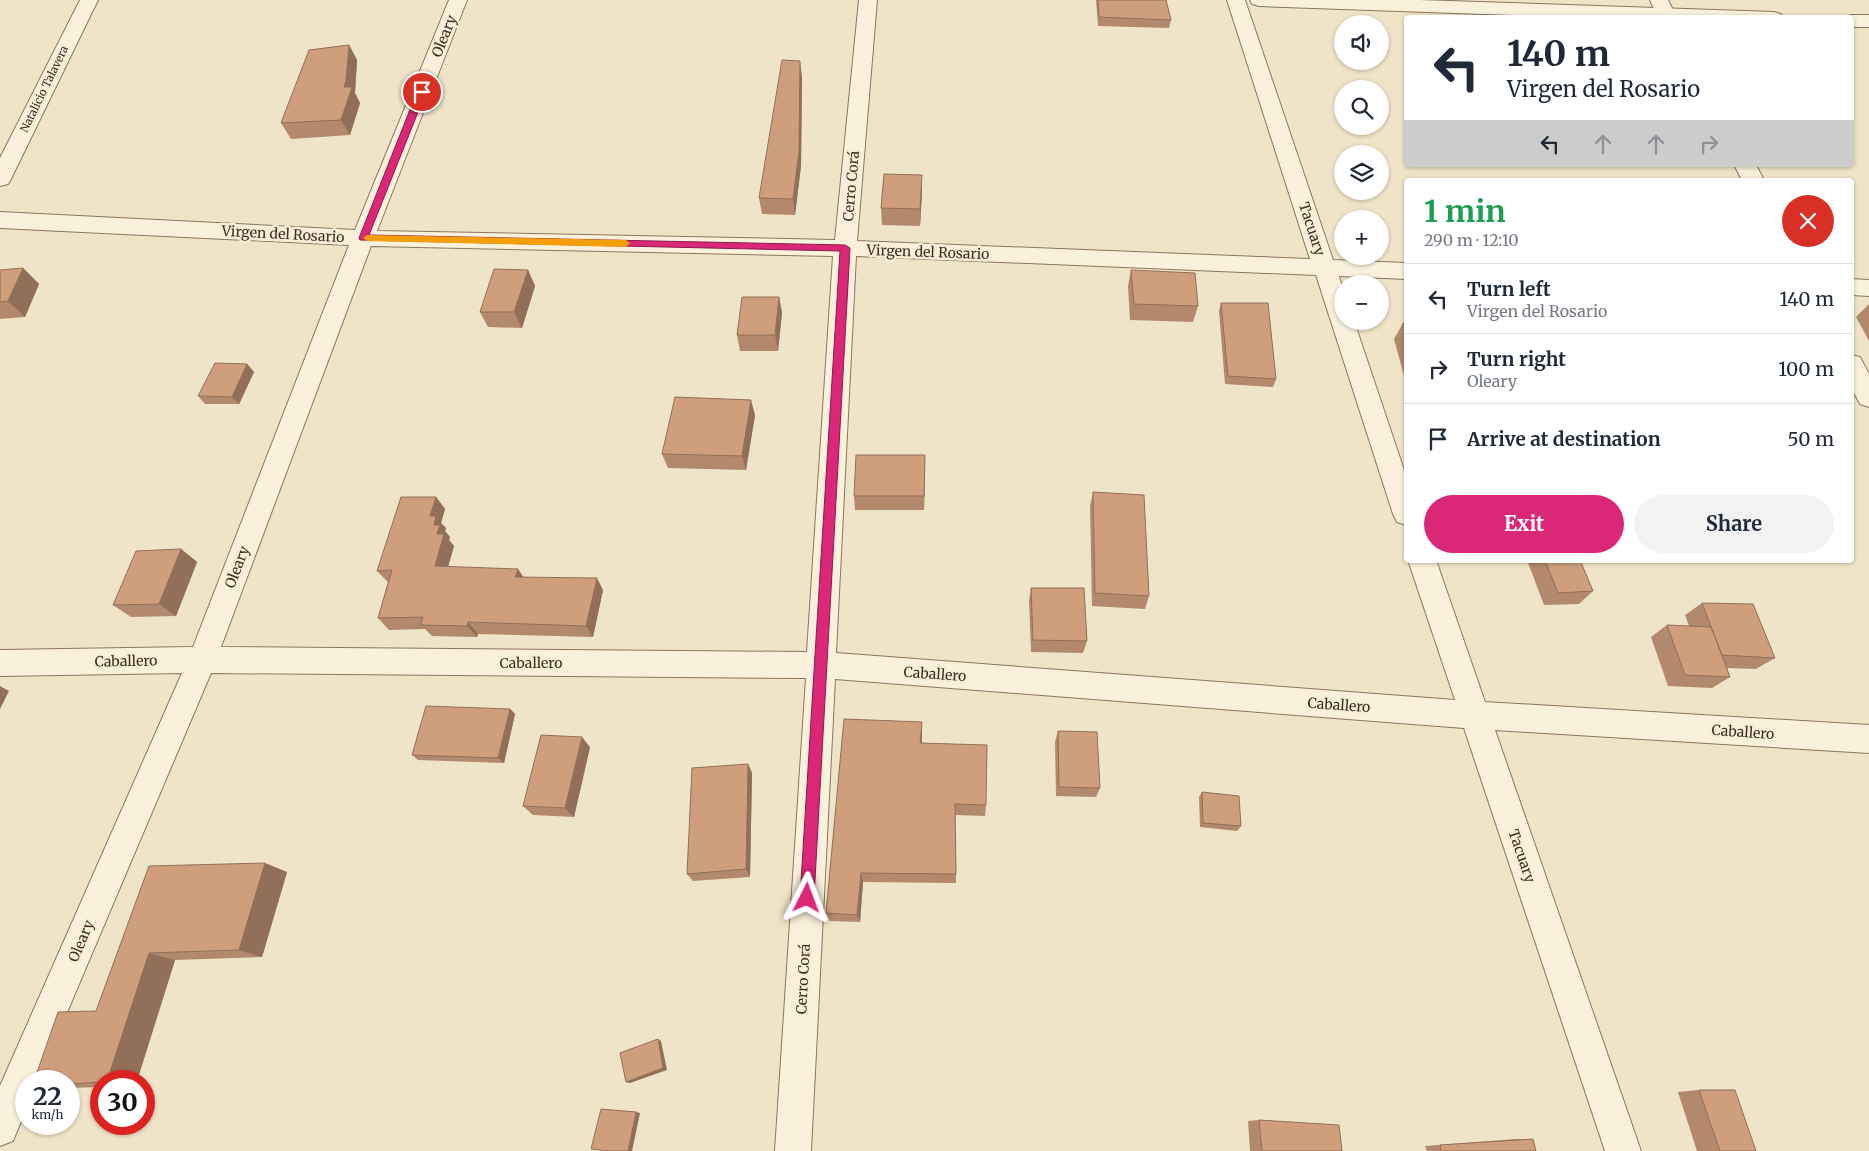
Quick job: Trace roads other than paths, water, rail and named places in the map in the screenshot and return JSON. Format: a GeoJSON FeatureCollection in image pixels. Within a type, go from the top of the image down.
{"type":"FeatureCollection","features":[{"type":"Feature","properties":{"kind":"street","name":"Natalicio Talavera"},"geometry":{"type":"LineString","coordinates":[[0,179],[89,0]]}},
{"type":"Feature","properties":{"kind":"street","name":"Oleary"},"geometry":{"type":"LineString","coordinates":[[0,1128],[202,660],[363,238],[458,0]]}},
{"type":"Feature","properties":{"kind":"street","name":"Cerro Corá"},"geometry":{"type":"LineString","coordinates":[[793,1151],[845,248],[868,0]]}},
{"type":"Feature","properties":{"kind":"street","name":"Tacuary"},"geometry":{"type":"LineString","coordinates":[[1236,0],[1404,508]]}},
{"type":"Feature","properties":{"kind":"street"},"geometry":{"type":"LineString","coordinates":[[1259,0],[1664,10],[1733,15]]}},
{"type":"Feature","properties":{"kind":"street"},"geometry":{"type":"LineString","coordinates":[[1854,21],[1869,22]]}},
{"type":"Feature","properties":{"kind":"street","name":"Virgen del Rosario"},"geometry":{"type":"LineString","coordinates":[[0,220],[363,238],[845,248],[1404,271]]}},
{"type":"Feature","properties":{"kind":"street"},"geometry":{"type":"LineString","coordinates":[[1854,287],[1869,288]]}},
{"type":"Feature","properties":{"kind":"street"},"geometry":{"type":"LineString","coordinates":[[1854,370],[1869,397]]}},
{"type":"Feature","properties":{"kind":"street","name":"Tacuary"},"geometry":{"type":"LineString","coordinates":[[1423,563],[1473,715],[1624,1151]]}},
{"type":"Feature","properties":{"kind":"street","name":"Caballero"},"geometry":{"type":"LineString","coordinates":[[0,663],[202,660],[820,665],[1473,715],[1869,740]]}}]}
